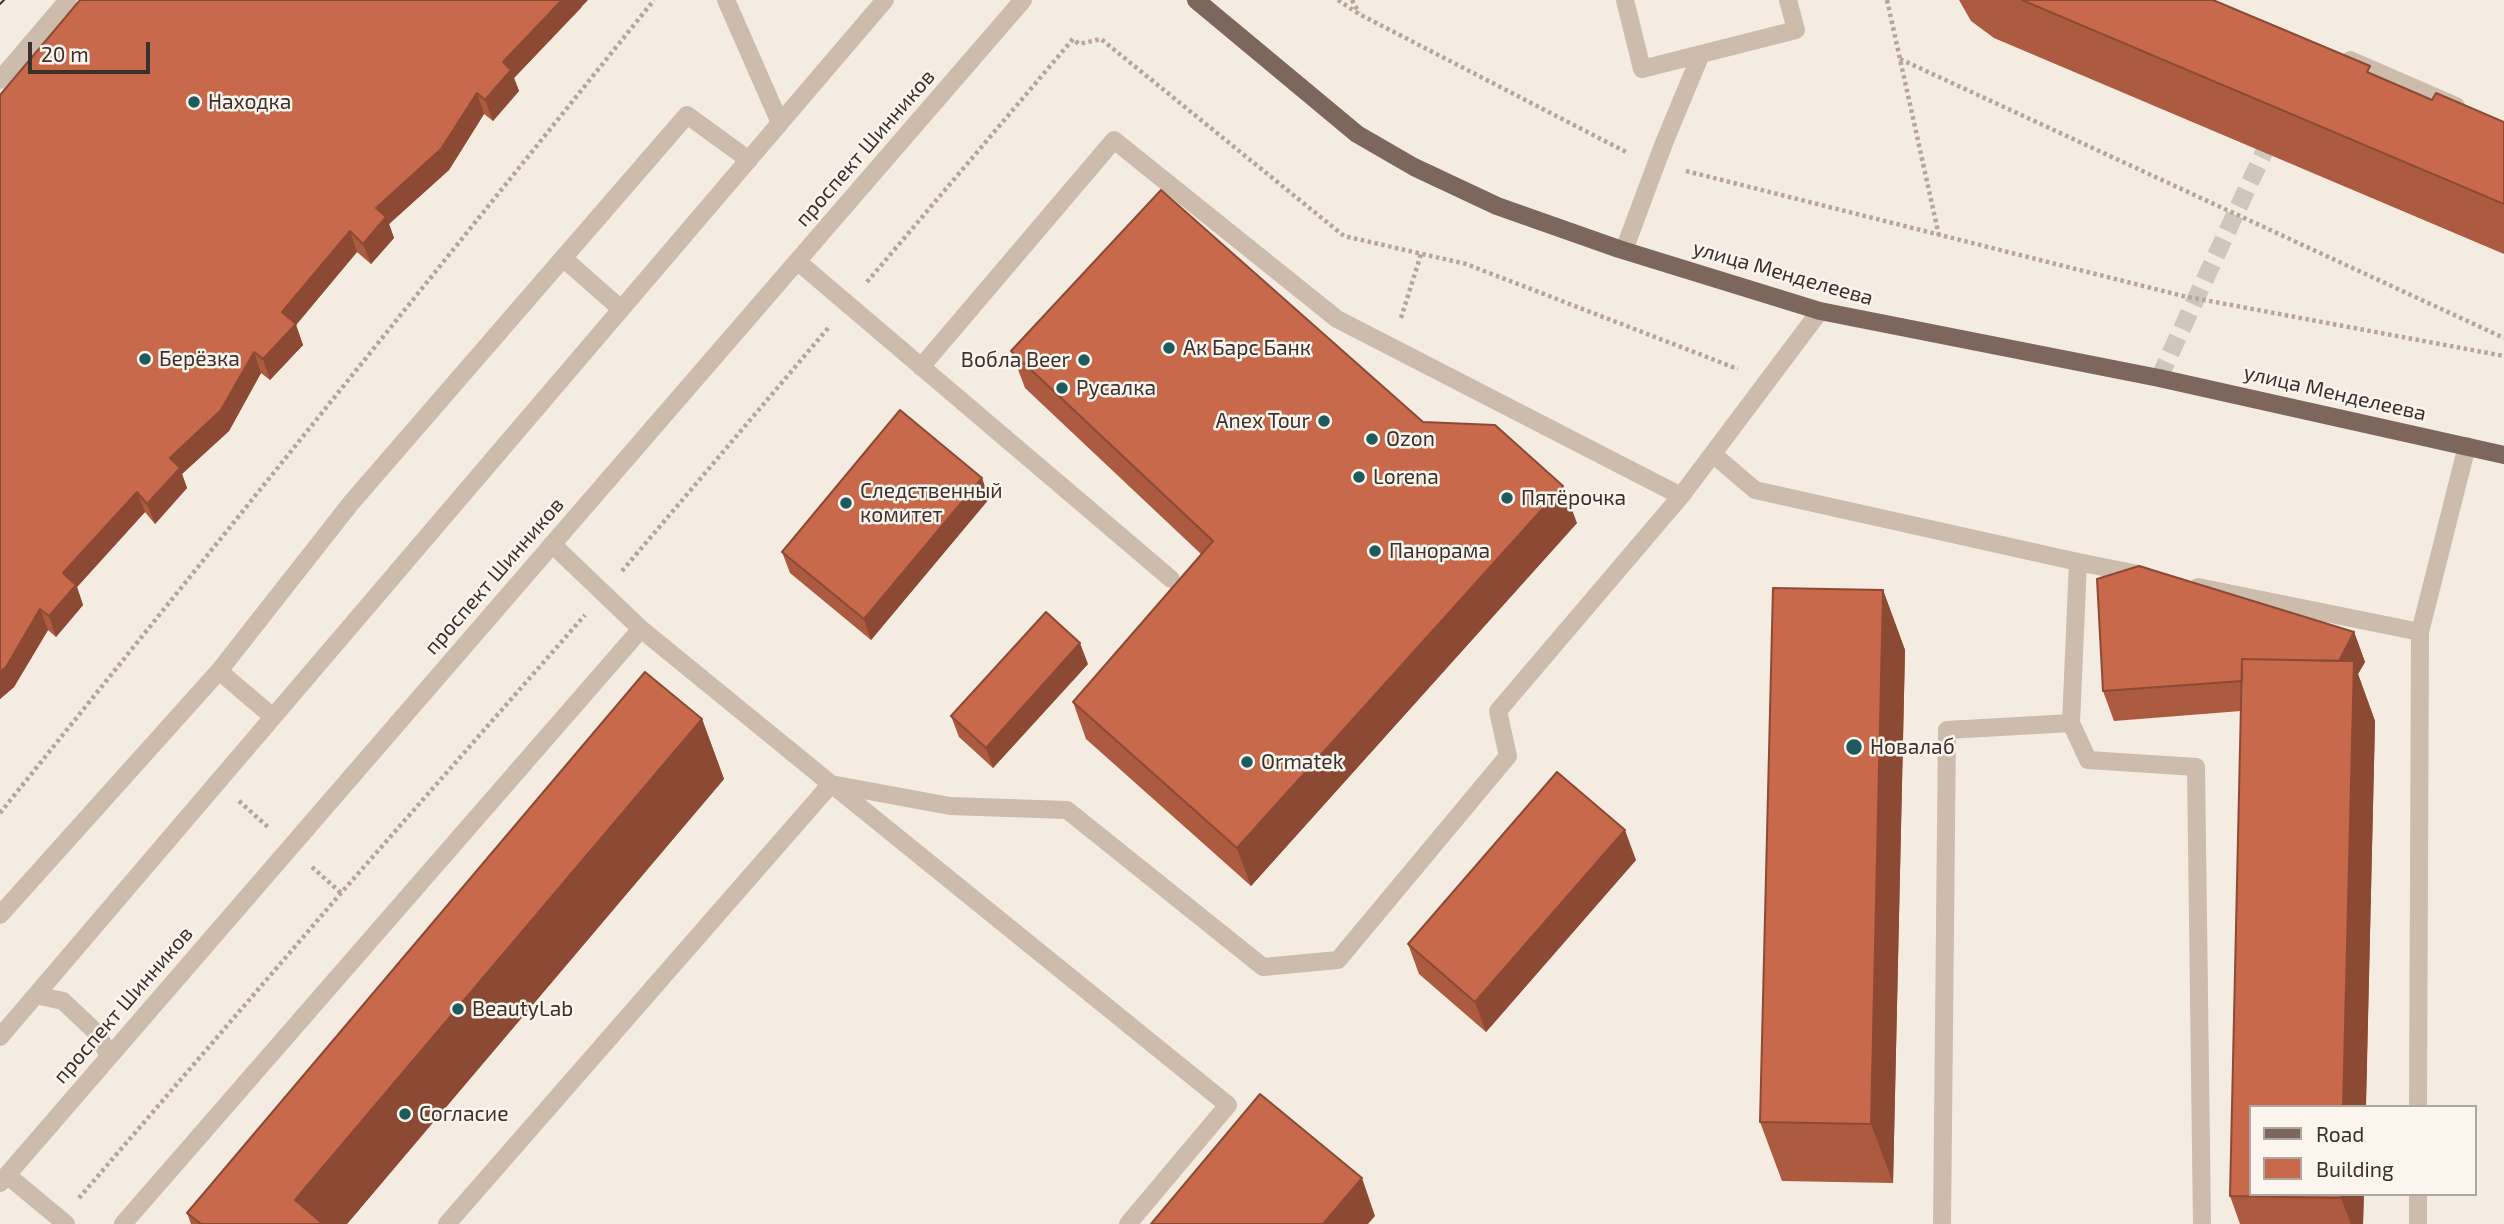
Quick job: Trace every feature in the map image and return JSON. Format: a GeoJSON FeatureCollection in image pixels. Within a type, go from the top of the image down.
{"type":"FeatureCollection","features":[{"type":"Feature","properties":{"kind":"main road","name":"улица Менделеева"},"geometry":{"type":"LineString","coordinates":[[1196,0],[1357,134],[1413,167],[1497,206],[1624,250],[1820,311],[2159,378],[2504,455]]}},
{"type":"Feature","properties":{"kind":"street"},"geometry":{"type":"LineString","coordinates":[[0,80],[68,0]]}},
{"type":"Feature","properties":{"kind":"street"},"geometry":{"type":"LineString","coordinates":[[726,0],[780,123]]}},
{"type":"Feature","properties":{"kind":"street"},"geometry":{"type":"LineString","coordinates":[[0,1037],[885,0]]}},
{"type":"Feature","properties":{"kind":"street","name":"проспект Шинников"},"geometry":{"type":"LineString","coordinates":[[3,1179],[1023,0]]}},
{"type":"Feature","properties":{"kind":"street"},"geometry":{"type":"LineString","coordinates":[[1625,0],[1642,69],[1796,30],[1788,0]]}},
{"type":"Feature","properties":{"kind":"street"},"geometry":{"type":"LineString","coordinates":[[1624,250],[1701,54]]}},
{"type":"Feature","properties":{"kind":"street"},"geometry":{"type":"LineString","coordinates":[[2338,54],[2478,115]]}},
{"type":"Feature","properties":{"kind":"street"},"geometry":{"type":"LineString","coordinates":[[0,915],[219,671],[351,503],[687,115],[749,160]]}},
{"type":"Feature","properties":{"kind":"street"},"geometry":{"type":"LineString","coordinates":[[921,367],[1114,141],[1337,320],[1681,496]]}},
{"type":"Feature","properties":{"kind":"street"},"geometry":{"type":"LineString","coordinates":[[563,258],[621,309]]}},
{"type":"Feature","properties":{"kind":"street"},"geometry":{"type":"LineString","coordinates":[[797,261],[1171,579]]}},
{"type":"Feature","properties":{"kind":"street"},"geometry":{"type":"LineString","coordinates":[[831,784],[950,806],[1067,810],[1263,967],[1338,960],[1508,756],[1498,711],[1681,496],[1820,311]]}},
{"type":"Feature","properties":{"kind":"street"},"geometry":{"type":"LineString","coordinates":[[2418,1105],[2420,632],[2467,446]]}},
{"type":"Feature","properties":{"kind":"street"},"geometry":{"type":"LineString","coordinates":[[1714,455],[1755,490],[2160,579]]}},
{"type":"Feature","properties":{"kind":"street"},"geometry":{"type":"LineString","coordinates":[[552,544],[640,629],[1228,1105],[1128,1224]]}},
{"type":"Feature","properties":{"kind":"street"},"geometry":{"type":"LineString","coordinates":[[2078,562],[2071,723],[2088,760],[2196,767],[2202,1224]]}},
{"type":"Feature","properties":{"kind":"street"},"geometry":{"type":"LineString","coordinates":[[2188,584],[2420,632]]}},
{"type":"Feature","properties":{"kind":"street"},"geometry":{"type":"LineString","coordinates":[[123,1224],[640,629]]}},
{"type":"Feature","properties":{"kind":"street"},"geometry":{"type":"LineString","coordinates":[[219,671],[273,717]]}},
{"type":"Feature","properties":{"kind":"street"},"geometry":{"type":"LineString","coordinates":[[1942,1224],[1947,730],[2071,723]]}},
{"type":"Feature","properties":{"kind":"street"},"geometry":{"type":"LineString","coordinates":[[447,1224],[831,784]]}},
{"type":"Feature","properties":{"kind":"street"},"geometry":{"type":"LineString","coordinates":[[36,995],[63,1001],[98,1034],[109,1057]]}},
{"type":"Feature","properties":{"kind":"street"},"geometry":{"type":"LineString","coordinates":[[0,1008],[13,1021]]}},
{"type":"Feature","properties":{"kind":"street"},"geometry":{"type":"LineString","coordinates":[[3,1179],[64,1221]]}},
{"type":"Feature","properties":{"kind":"street"},"geometry":{"type":"LineString","coordinates":[[2418,1196],[2418,1224]]}},
{"type":"Feature","properties":{"kind":"path"},"geometry":{"type":"LineString","coordinates":[[0,813],[654,0]]}},
{"type":"Feature","properties":{"kind":"path"},"geometry":{"type":"LineString","coordinates":[[1338,0],[1359,14],[1639,159],[2183,296],[2504,356]]}},
{"type":"Feature","properties":{"kind":"path"},"geometry":{"type":"LineString","coordinates":[[1352,0],[1359,14]]}},
{"type":"Feature","properties":{"kind":"path"},"geometry":{"type":"LineString","coordinates":[[1887,0],[1939,236]]}},
{"type":"Feature","properties":{"kind":"path"},"geometry":{"type":"LineString","coordinates":[[64,1221],[341,893],[602,594],[1073,39],[1079,44],[1101,39],[1344,236],[1466,264],[1747,372],[1768,383]]}},
{"type":"Feature","properties":{"kind":"path"},"geometry":{"type":"LineString","coordinates":[[1900,59],[2504,338]]}},
{"type":"Feature","properties":{"kind":"path"},"geometry":{"type":"LineString","coordinates":[[218,781],[341,893]]}},
{"type":"Feature","properties":{"kind":"building","name":"Берёзка"},"geometry":{"type":"Polygon","coordinates":[[[80,0],[562,0],[503,62],[511,70],[485,100],[477,93],[441,149],[376,208],[386,217],[363,244],[350,231],[282,312],[296,324],[263,359],[254,352],[221,410],[170,458],[180,468],[147,504],[137,492],[63,573],[76,585],[49,616],[40,609],[6,667],[0,672],[0,95],[80,0]]]}},
{"type":"Feature","properties":{"kind":"building"},"geometry":{"type":"Polygon","coordinates":[[[2022,0],[2213,0],[2370,66],[2367,72],[2432,100],[2436,93],[2504,122],[2504,204],[2022,0]]]}},
{"type":"Feature","properties":{"kind":"building","name":"Панорама"},"geometry":{"type":"Polygon","coordinates":[[[1161,190],[1423,422],[1495,425],[1563,486],[1237,848],[1073,702],[1213,541],[1011,351],[1161,190]]]}},
{"type":"Feature","properties":{"kind":"building"},"geometry":{"type":"Polygon","coordinates":[[[900,410],[982,478],[864,619],[782,552],[900,410]]]}},
{"type":"Feature","properties":{"kind":"building"},"geometry":{"type":"Polygon","coordinates":[[[2139,566],[2354,632],[2339,661],[2242,659],[2242,681],[2103,691],[2097,579],[2139,566]]]}},
{"type":"Feature","properties":{"kind":"building"},"geometry":{"type":"Polygon","coordinates":[[[1773,588],[1883,590],[1871,1124],[1760,1122],[1773,588]]]}},
{"type":"Feature","properties":{"kind":"building"},"geometry":{"type":"Polygon","coordinates":[[[1046,612],[1080,643],[986,748],[951,716],[1046,612]]]}},
{"type":"Feature","properties":{"kind":"building"},"geometry":{"type":"Polygon","coordinates":[[[2242,659],[2354,661],[2343,1105],[2248,1105],[2248,1196],[2341,1198],[2230,1196],[2242,659]]]}},
{"type":"Feature","properties":{"kind":"building"},"geometry":{"type":"Polygon","coordinates":[[[645,672],[702,719],[295,1200],[323,1224],[201,1224],[187,1213],[645,672]]]}},
{"type":"Feature","properties":{"kind":"building"},"geometry":{"type":"Polygon","coordinates":[[[1557,772],[1625,830],[1475,1002],[1408,944],[1557,772]]]}},
{"type":"Feature","properties":{"kind":"building"},"geometry":{"type":"Polygon","coordinates":[[[1260,1094],[1362,1178],[1323,1224],[1151,1224],[1260,1094]]]}},
{"type":"Feature","properties":{"kind":"tunnel"},"geometry":{"type":"LineString","coordinates":[[2159,378],[2273,133]]}},
{"type":"Feature","properties":{"kind":"tram line"},"geometry":{"type":"LineString","coordinates":[[0,4],[4,0]]}},
{"type":"Feature","properties":{"kind":"place","name":"Находка"},"geometry":{"type":"Point","coordinates":[194,102]}},
{"type":"Feature","properties":{"kind":"place","name":"Ак Барс Банк"},"geometry":{"type":"Point","coordinates":[1169,348]}},
{"type":"Feature","properties":{"kind":"place","name":"Берёзка"},"geometry":{"type":"Point","coordinates":[145,359]}},
{"type":"Feature","properties":{"kind":"place","name":"Вобла Beer"},"geometry":{"type":"Point","coordinates":[1084,360]}},
{"type":"Feature","properties":{"kind":"place","name":"Русалка"},"geometry":{"type":"Point","coordinates":[1062,388]}},
{"type":"Feature","properties":{"kind":"place","name":"Anex Tour"},"geometry":{"type":"Point","coordinates":[1324,421]}},
{"type":"Feature","properties":{"kind":"place","name":"Ozon"},"geometry":{"type":"Point","coordinates":[1372,439]}},
{"type":"Feature","properties":{"kind":"place","name":"Lorena"},"geometry":{"type":"Point","coordinates":[1359,477]}},
{"type":"Feature","properties":{"kind":"place","name":"Пятёрочка"},"geometry":{"type":"Point","coordinates":[1507,498]}},
{"type":"Feature","properties":{"kind":"place","name":"Следственный комитет"},"geometry":{"type":"Point","coordinates":[846,503]}},
{"type":"Feature","properties":{"kind":"place","name":"Панорама"},"geometry":{"type":"Point","coordinates":[1375,551]}},
{"type":"Feature","properties":{"kind":"place","name":"Новалаб"},"geometry":{"type":"Point","coordinates":[1854,747]}},
{"type":"Feature","properties":{"kind":"place","name":"Ormatek"},"geometry":{"type":"Point","coordinates":[1247,762]}},
{"type":"Feature","properties":{"kind":"place","name":"BeautyLab"},"geometry":{"type":"Point","coordinates":[458,1009]}},
{"type":"Feature","properties":{"kind":"place","name":"Согласие"},"geometry":{"type":"Point","coordinates":[405,1114]}}]}
